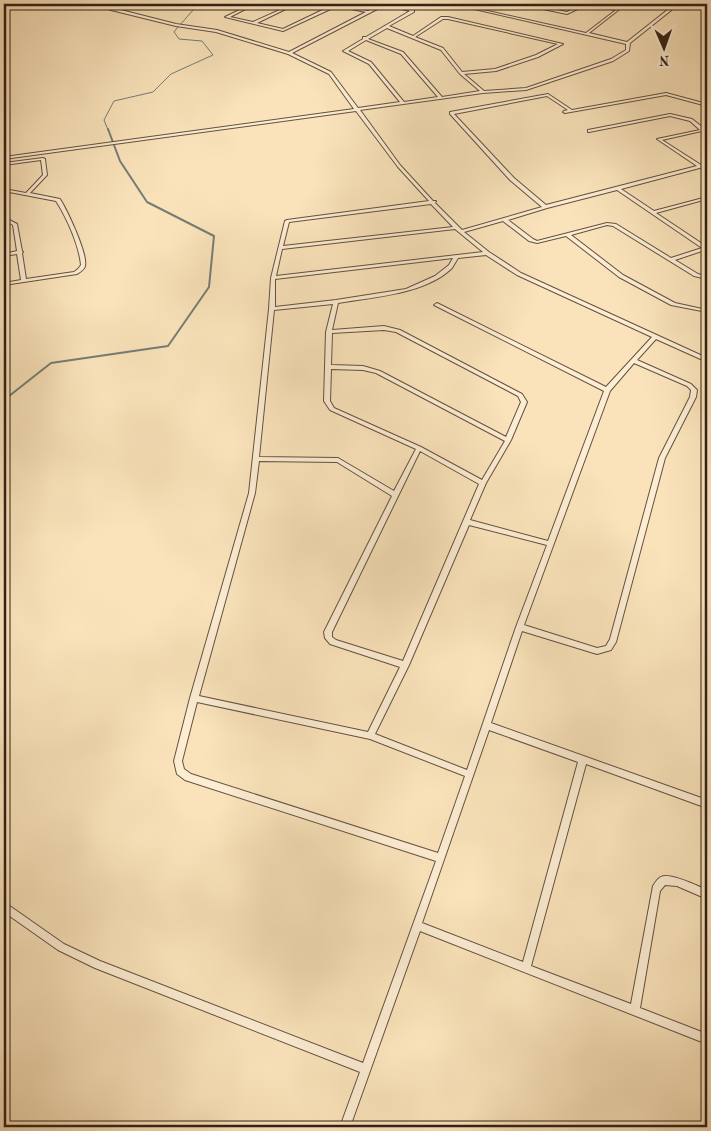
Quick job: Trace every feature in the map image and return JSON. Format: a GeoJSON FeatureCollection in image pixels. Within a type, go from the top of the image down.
{"type":"FeatureCollection","features":[{"type":"Feature","properties":{"kind":"street"},"geometry":{"type":"LineString","coordinates":[[35,4],[42,4]]}},
{"type":"Feature","properties":{"kind":"street"},"geometry":{"type":"LineString","coordinates":[[100,4],[176,26],[216,31],[289,53],[330,73],[400,166],[456,228],[487,253],[520,274],[707,360]]}},
{"type":"Feature","properties":{"kind":"street"},"geometry":{"type":"LineString","coordinates":[[254,4],[227,16],[283,30],[334,4],[367,12]]}},
{"type":"Feature","properties":{"kind":"street"},"geometry":{"type":"LineString","coordinates":[[254,23],[296,4]]}},
{"type":"Feature","properties":{"kind":"street"},"geometry":{"type":"LineString","coordinates":[[289,53],[384,4],[413,11],[364,38],[345,51],[370,64],[404,103]]}},
{"type":"Feature","properties":{"kind":"street"},"geometry":{"type":"LineString","coordinates":[[454,4],[628,42]]}},
{"type":"Feature","properties":{"kind":"street"},"geometry":{"type":"LineString","coordinates":[[521,4],[567,13],[588,4],[617,10]]}},
{"type":"Feature","properties":{"kind":"street"},"geometry":{"type":"LineString","coordinates":[[587,33],[625,4]]}},
{"type":"Feature","properties":{"kind":"street"},"geometry":{"type":"LineString","coordinates":[[628,42],[677,4]]}},
{"type":"Feature","properties":{"kind":"street"},"geometry":{"type":"LineString","coordinates":[[413,37],[442,18],[448,18],[562,44],[537,56],[495,70],[461,73]]}},
{"type":"Feature","properties":{"kind":"street"},"geometry":{"type":"LineString","coordinates":[[386,26],[442,49],[461,73],[483,92]]}},
{"type":"Feature","properties":{"kind":"street"},"geometry":{"type":"LineString","coordinates":[[364,38],[402,53],[440,98]]}},
{"type":"Feature","properties":{"kind":"street"},"geometry":{"type":"LineString","coordinates":[[4,158],[483,92],[526,89],[612,60],[628,50],[628,42]]}},
{"type":"Feature","properties":{"kind":"street"},"geometry":{"type":"LineString","coordinates":[[565,112],[666,94],[707,105]]}},
{"type":"Feature","properties":{"kind":"street"},"geometry":{"type":"LineString","coordinates":[[545,208],[512,179],[452,113],[548,95],[571,111]]}},
{"type":"Feature","properties":{"kind":"street"},"geometry":{"type":"LineString","coordinates":[[589,131],[670,115],[691,120],[705,130]]}},
{"type":"Feature","properties":{"kind":"street"},"geometry":{"type":"LineString","coordinates":[[701,167],[659,139],[705,130]]}},
{"type":"Feature","properties":{"kind":"street"},"geometry":{"type":"LineString","coordinates":[[28,193],[45,175],[43,153]]}},
{"type":"Feature","properties":{"kind":"street"},"geometry":{"type":"LineString","coordinates":[[4,164],[43,159]]}},
{"type":"Feature","properties":{"kind":"street"},"geometry":{"type":"LineString","coordinates":[[461,232],[707,165]]}},
{"type":"Feature","properties":{"kind":"street"},"geometry":{"type":"LineString","coordinates":[[617,188],[706,248]]}},
{"type":"Feature","properties":{"kind":"street"},"geometry":{"type":"LineString","coordinates":[[4,190],[52,198],[61,204],[74,233],[83,263],[81,269],[75,273],[4,284]]}},
{"type":"Feature","properties":{"kind":"street"},"geometry":{"type":"LineString","coordinates":[[654,212],[707,198]]}},
{"type":"Feature","properties":{"kind":"street"},"geometry":{"type":"LineString","coordinates":[[434,202],[286,221],[274,278],[252,493],[178,761],[180,771],[188,777],[441,858]]}},
{"type":"Feature","properties":{"kind":"street"},"geometry":{"type":"LineString","coordinates":[[4,218],[11,220],[15,224],[21,252],[24,281]]}},
{"type":"Feature","properties":{"kind":"street"},"geometry":{"type":"LineString","coordinates":[[504,219],[531,240],[537,242],[607,224],[614,225],[696,275],[707,278]]}},
{"type":"Feature","properties":{"kind":"street"},"geometry":{"type":"LineString","coordinates":[[281,248],[456,228]]}},
{"type":"Feature","properties":{"kind":"street"},"geometry":{"type":"LineString","coordinates":[[567,234],[621,276],[673,304],[707,311]]}},
{"type":"Feature","properties":{"kind":"street"},"geometry":{"type":"LineString","coordinates":[[671,260],[706,248]]}},
{"type":"Feature","properties":{"kind":"street"},"geometry":{"type":"LineString","coordinates":[[4,255],[21,252]]}},
{"type":"Feature","properties":{"kind":"street"},"geometry":{"type":"LineString","coordinates":[[274,278],[487,253]]}},
{"type":"Feature","properties":{"kind":"street"},"geometry":{"type":"LineString","coordinates":[[272,309],[336,302],[407,290],[437,277],[451,266],[456,257]]}},
{"type":"Feature","properties":{"kind":"street"},"geometry":{"type":"LineString","coordinates":[[336,302],[329,332],[327,402],[332,409],[419,448],[483,483]]}},
{"type":"Feature","properties":{"kind":"street"},"geometry":{"type":"LineString","coordinates":[[437,305],[607,390]]}},
{"type":"Feature","properties":{"kind":"street"},"geometry":{"type":"LineString","coordinates":[[329,332],[392,329],[520,394],[524,402],[508,440],[483,483],[406,665],[370,736]]}},
{"type":"Feature","properties":{"kind":"street"},"geometry":{"type":"LineString","coordinates":[[345,1127],[418,926],[520,627],[607,390],[655,337]]}},
{"type":"Feature","properties":{"kind":"street"},"geometry":{"type":"LineString","coordinates":[[520,627],[598,651],[608,648],[614,640],[662,458],[693,397],[694,390],[689,385],[634,361]]}},
{"type":"Feature","properties":{"kind":"street"},"geometry":{"type":"LineString","coordinates":[[329,367],[364,368],[378,372],[508,440]]}},
{"type":"Feature","properties":{"kind":"street"},"geometry":{"type":"LineString","coordinates":[[406,665],[333,642],[329,638],[328,632],[419,448]]}},
{"type":"Feature","properties":{"kind":"street"},"geometry":{"type":"LineString","coordinates":[[256,459],[338,460],[396,495]]}},
{"type":"Feature","properties":{"kind":"street"},"geometry":{"type":"LineString","coordinates":[[468,522],[551,544]]}},
{"type":"Feature","properties":{"kind":"street"},"geometry":{"type":"LineString","coordinates":[[194,698],[370,736],[469,774]]}},
{"type":"Feature","properties":{"kind":"street"},"geometry":{"type":"LineString","coordinates":[[486,724],[707,804]]}},
{"type":"Feature","properties":{"kind":"street"},"geometry":{"type":"LineString","coordinates":[[526,968],[583,760]]}},
{"type":"Feature","properties":{"kind":"street"},"geometry":{"type":"LineString","coordinates":[[635,1011],[656,889],[663,880],[677,882],[707,894]]}},
{"type":"Feature","properties":{"kind":"street"},"geometry":{"type":"LineString","coordinates":[[4,907],[61,947],[98,965],[366,1068]]}},
{"type":"Feature","properties":{"kind":"street"},"geometry":{"type":"LineString","coordinates":[[418,926],[707,1039]]}},
{"type":"Feature","properties":{"kind":"waterway"},"geometry":{"type":"LineString","coordinates":[[180,25],[193,10],[186,4]]}},
{"type":"Feature","properties":{"kind":"waterway"},"geometry":{"type":"LineString","coordinates":[[108,130],[104,120],[114,101],[153,92],[171,74],[213,55],[202,41],[179,39],[174,32],[178,27]]}},
{"type":"Feature","properties":{"kind":"waterway"},"geometry":{"type":"LineString","coordinates":[[4,400],[51,363],[168,346],[209,287],[214,236],[147,202],[120,161],[108,129]]}}]}
